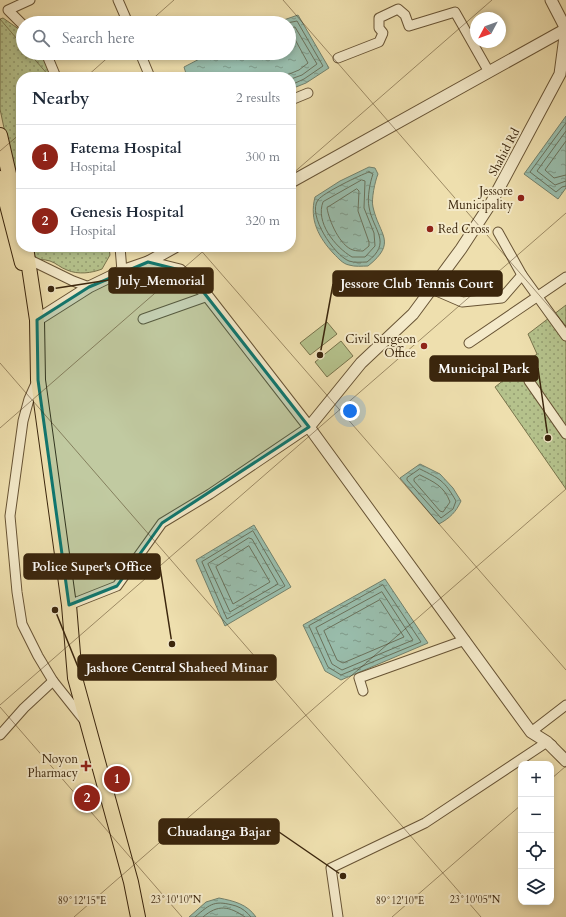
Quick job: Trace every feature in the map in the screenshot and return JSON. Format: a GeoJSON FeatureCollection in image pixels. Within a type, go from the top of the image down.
{"type":"FeatureCollection","features":[{"type":"Feature","properties":{"kind":"highway"},"geometry":{"type":"LineString","coordinates":[[0,135],[16,204]]}},
{"type":"Feature","properties":{"kind":"highway"},"geometry":{"type":"LineString","coordinates":[[0,178],[16,241]]}},
{"type":"Feature","properties":{"kind":"highway"},"geometry":{"type":"LineString","coordinates":[[19,252],[34,300]]}},
{"type":"Feature","properties":{"kind":"highway"},"geometry":{"type":"LineString","coordinates":[[28,254],[37,320],[38,380],[69,606],[76,678],[132,882],[138,917]]}},
{"type":"Feature","properties":{"kind":"street"},"geometry":{"type":"LineString","coordinates":[[16,18],[8,10],[30,0]]}},
{"type":"Feature","properties":{"kind":"street"},"geometry":{"type":"LineString","coordinates":[[118,0],[125,16]]}},
{"type":"Feature","properties":{"kind":"street"},"geometry":{"type":"LineString","coordinates":[[296,179],[566,29],[552,0]]}},
{"type":"Feature","properties":{"kind":"street"},"geometry":{"type":"LineString","coordinates":[[338,58],[379,42],[382,34],[379,28],[379,18],[397,4],[405,15],[409,26],[449,12],[455,12],[489,72]]}},
{"type":"Feature","properties":{"kind":"street","name":"Shahid Rd"},"geometry":{"type":"LineString","coordinates":[[309,426],[361,363],[413,314],[461,249],[491,203],[563,75],[566,29]]}},
{"type":"Feature","properties":{"kind":"street"},"geometry":{"type":"LineString","coordinates":[[49,60],[54,72]]}},
{"type":"Feature","properties":{"kind":"street"},"geometry":{"type":"LineString","coordinates":[[143,60],[148,72]]}},
{"type":"Feature","properties":{"kind":"street"},"geometry":{"type":"LineString","coordinates":[[296,98],[308,93]]}},
{"type":"Feature","properties":{"kind":"street"},"geometry":{"type":"LineString","coordinates":[[498,232],[522,275],[566,336]]}},
{"type":"Feature","properties":{"kind":"street"},"geometry":{"type":"LineString","coordinates":[[120,252],[122,271]]}},
{"type":"Feature","properties":{"kind":"street"},"geometry":{"type":"LineString","coordinates":[[37,320],[89,287],[122,271],[148,262],[166,252]]}},
{"type":"Feature","properties":{"kind":"street"},"geometry":{"type":"LineString","coordinates":[[28,254],[73,281],[89,287]]}},
{"type":"Feature","properties":{"kind":"street"},"geometry":{"type":"LineString","coordinates":[[148,262],[180,270],[194,280],[208,296],[309,426],[531,732],[566,755]]}},
{"type":"Feature","properties":{"kind":"street"},"geometry":{"type":"LineString","coordinates":[[432,289],[462,302],[502,298],[522,275]]}},
{"type":"Feature","properties":{"kind":"street"},"geometry":{"type":"LineString","coordinates":[[469,343],[566,277]]}},
{"type":"Feature","properties":{"kind":"street"},"geometry":{"type":"LineString","coordinates":[[143,319],[208,296]]}},
{"type":"Feature","properties":{"kind":"street"},"geometry":{"type":"LineString","coordinates":[[38,380],[29,399],[23,421],[10,516],[13,561],[22,624],[38,656],[53,680],[88,725]]}},
{"type":"Feature","properties":{"kind":"street"},"geometry":{"type":"LineString","coordinates":[[529,381],[566,434]]}},
{"type":"Feature","properties":{"kind":"street"},"geometry":{"type":"LineString","coordinates":[[69,606],[117,586],[162,523],[210,494],[309,426]]}},
{"type":"Feature","properties":{"kind":"street"},"geometry":{"type":"LineString","coordinates":[[363,691],[359,678],[465,640]]}},
{"type":"Feature","properties":{"kind":"street"},"geometry":{"type":"LineString","coordinates":[[0,736],[24,708],[53,680]]}},
{"type":"Feature","properties":{"kind":"street"},"geometry":{"type":"LineString","coordinates":[[531,732],[566,705]]}},
{"type":"Feature","properties":{"kind":"street"},"geometry":{"type":"LineString","coordinates":[[547,742],[566,761]]}},
{"type":"Feature","properties":{"kind":"street"},"geometry":{"type":"LineString","coordinates":[[338,917],[331,868],[425,823],[547,742]]}},
{"type":"Feature","properties":{"kind":"highlighted area"},"geometry":{"type":"Polygon","coordinates":[[[148,262],[180,270],[194,280],[309,427],[162,523],[117,586],[69,605],[38,380],[37,320],[89,287],[148,262]]]}},
{"type":"Feature","properties":{"kind":"green space"},"geometry":{"type":"Polygon","coordinates":[[[3,18],[16,27],[16,60],[45,60],[50,72],[16,72],[16,185],[0,109],[0,19],[3,18]]]}},
{"type":"Feature","properties":{"kind":"green space"},"geometry":{"type":"Polygon","coordinates":[[[30,252],[110,252],[110,255],[102,269],[94,272],[80,273],[71,272],[50,261],[31,258],[30,252]]]}},
{"type":"Feature","properties":{"kind":"green space"},"geometry":{"type":"Polygon","coordinates":[[[566,305],[566,489],[495,387],[537,354],[528,334],[566,305]]]}},
{"type":"Feature","properties":{"kind":"green space"},"geometry":{"type":"Polygon","coordinates":[[[327,322],[337,334],[310,355],[300,343],[327,322]]]}},
{"type":"Feature","properties":{"kind":"green space"},"geometry":{"type":"Polygon","coordinates":[[[341,341],[353,356],[327,377],[315,362],[341,341]]]}},
{"type":"Feature","properties":{"kind":"water"},"geometry":{"type":"Polygon","coordinates":[[[298,15],[329,68],[306,83],[296,87],[296,72],[186,72],[184,67],[198,60],[296,60],[295,16],[298,15]]]}},
{"type":"Feature","properties":{"kind":"water"},"geometry":{"type":"Polygon","coordinates":[[[566,116],[566,188],[558,199],[524,174],[566,116]]]}},
{"type":"Feature","properties":{"kind":"water"},"geometry":{"type":"Polygon","coordinates":[[[369,167],[375,168],[378,174],[374,190],[373,207],[384,238],[384,244],[382,251],[377,258],[368,266],[351,266],[341,261],[324,242],[314,221],[313,205],[315,197],[340,181],[369,167]]]}},
{"type":"Feature","properties":{"kind":"water"},"geometry":{"type":"Polygon","coordinates":[[[420,464],[440,474],[453,488],[461,501],[452,514],[439,524],[400,478],[420,464]]]}},
{"type":"Feature","properties":{"kind":"water"},"geometry":{"type":"Polygon","coordinates":[[[254,525],[291,587],[225,626],[196,560],[254,525]]]}},
{"type":"Feature","properties":{"kind":"water"},"geometry":{"type":"Polygon","coordinates":[[[385,579],[428,643],[341,680],[325,671],[303,625],[385,579]]]}},
{"type":"Feature","properties":{"kind":"water"},"geometry":{"type":"Polygon","coordinates":[[[219,898],[244,906],[256,917],[189,917],[206,902],[219,898]]]}},
{"type":"Feature","properties":{"kind":"place","name":"Jessore Municipality"},"geometry":{"type":"Point","coordinates":[521,198]}},
{"type":"Feature","properties":{"kind":"place","name":"Red Cross"},"geometry":{"type":"Point","coordinates":[430,229]}},
{"type":"Feature","properties":{"kind":"place","name":"July_Memorial"},"geometry":{"type":"Point","coordinates":[51,289]}},
{"type":"Feature","properties":{"kind":"place","name":"Civil Surgeon Office"},"geometry":{"type":"Point","coordinates":[424,346]}},
{"type":"Feature","properties":{"kind":"place","name":"Jessore Club Tennis Court"},"geometry":{"type":"Point","coordinates":[320,355]}},
{"type":"Feature","properties":{"kind":"place","name":"Municipal Park"},"geometry":{"type":"Point","coordinates":[548,438]}},
{"type":"Feature","properties":{"kind":"place","name":"Jashore Central Shaheed Minar"},"geometry":{"type":"Point","coordinates":[55,610]}},
{"type":"Feature","properties":{"kind":"place","name":"Police Super's Office"},"geometry":{"type":"Point","coordinates":[172,644]}},
{"type":"Feature","properties":{"kind":"place","name":"Noyon Pharmacy"},"geometry":{"type":"Point","coordinates":[86,766]}},
{"type":"Feature","properties":{"kind":"place","name":"Fatema Hospital"},"geometry":{"type":"Point","coordinates":[117,779]}},
{"type":"Feature","properties":{"kind":"place","name":"Genesis Hospital"},"geometry":{"type":"Point","coordinates":[87,798]}},
{"type":"Feature","properties":{"kind":"place","name":"Chuadanga Bajar"},"geometry":{"type":"Point","coordinates":[343,876]}}]}
